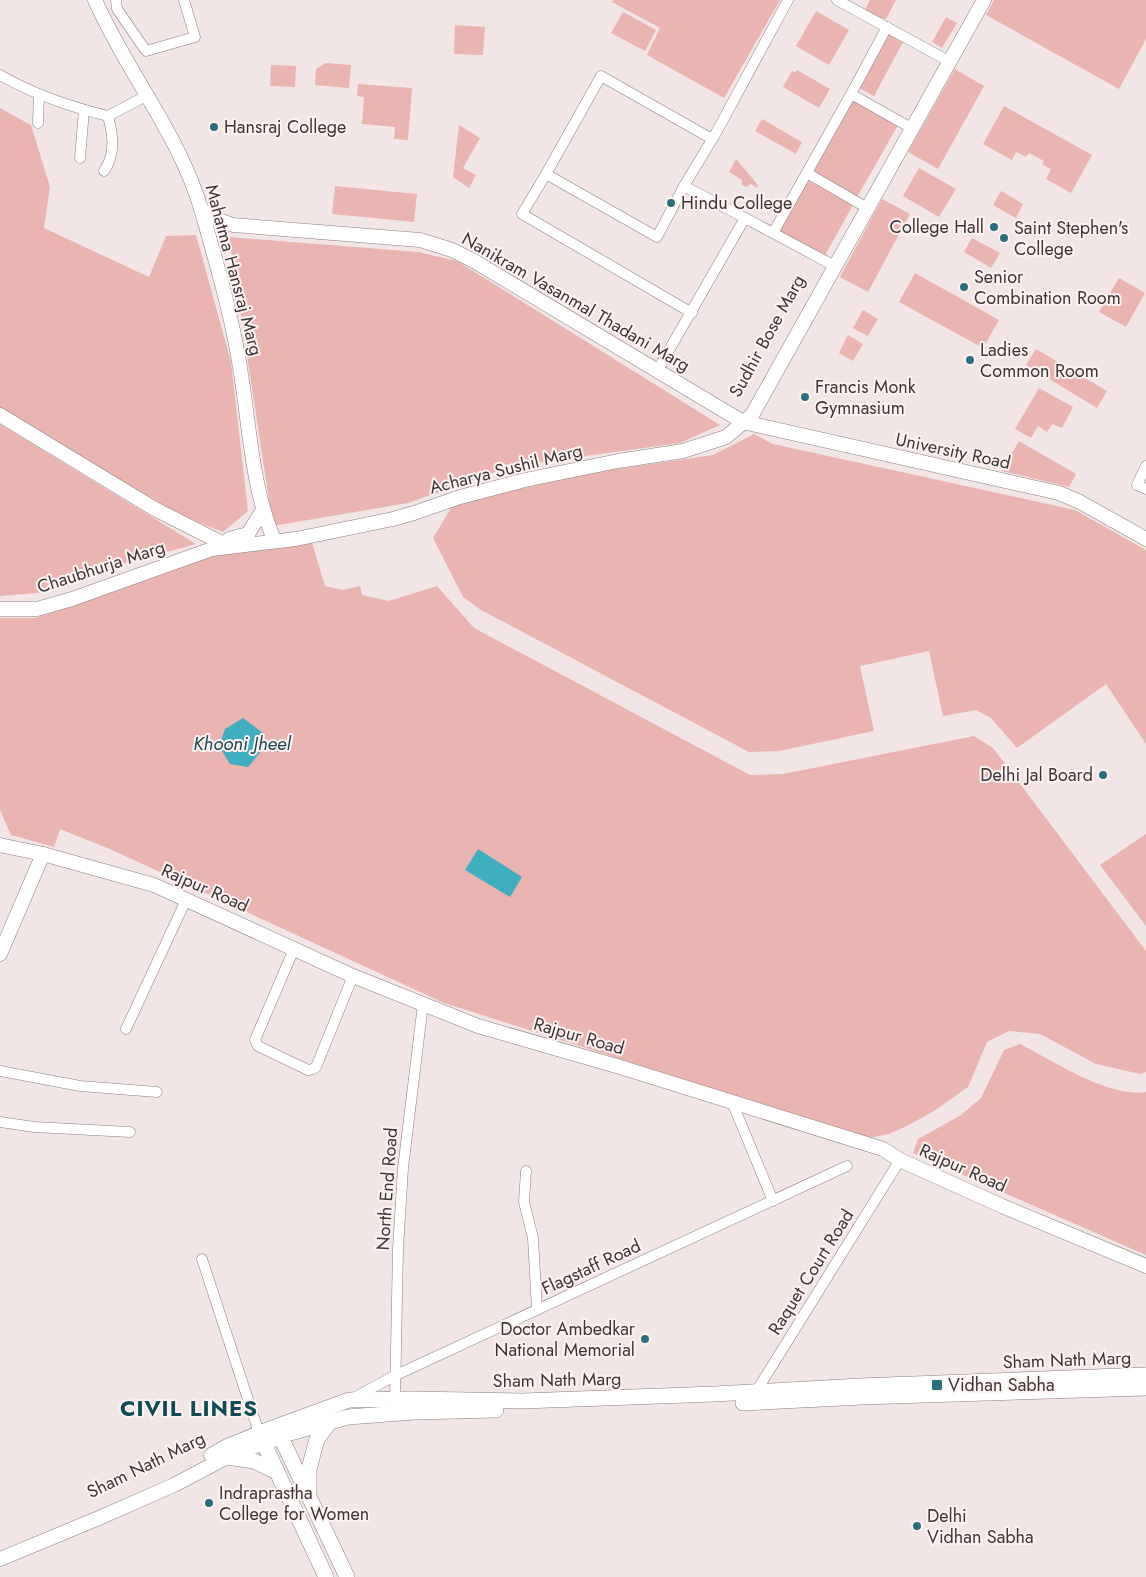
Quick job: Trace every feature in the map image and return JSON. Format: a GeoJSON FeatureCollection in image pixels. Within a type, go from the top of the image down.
{"type":"FeatureCollection","features":[{"type":"Feature","properties":{"kind":"main road","name":"Sham Nath Marg"},"geometry":{"type":"LineString","coordinates":[[278,1432],[348,1417],[414,1412],[753,1397],[860,1386],[1146,1375]]}},
{"type":"Feature","properties":{"kind":"main road","name":"Sham Nath Marg"},"geometry":{"type":"LineString","coordinates":[[262,1438],[349,1400],[522,1401],[862,1397],[1146,1388]]}},
{"type":"Feature","properties":{"kind":"main road"},"geometry":{"type":"LineString","coordinates":[[309,1497],[309,1469],[317,1440],[330,1422]]}},
{"type":"Feature","properties":{"kind":"main road"},"geometry":{"type":"LineString","coordinates":[[278,1432],[347,1577]]}},
{"type":"Feature","properties":{"kind":"main road"},"geometry":{"type":"LineString","coordinates":[[262,1438],[326,1577]]}},
{"type":"Feature","properties":{"kind":"main road"},"geometry":{"type":"LineString","coordinates":[[227,1457],[254,1461],[277,1472]]}},
{"type":"Feature","properties":{"kind":"street","name":"Mahatma Hansraj Marg"},"geometry":{"type":"LineString","coordinates":[[95,0],[106,25],[170,134],[187,168],[201,209],[226,301],[241,373],[251,456],[263,510],[274,540]]}},
{"type":"Feature","properties":{"kind":"street"},"geometry":{"type":"LineString","coordinates":[[116,0],[117,9],[146,51],[195,37],[184,0]]}},
{"type":"Feature","properties":{"kind":"street"},"geometry":{"type":"LineString","coordinates":[[546,174],[657,237],[788,0]]}},
{"type":"Feature","properties":{"kind":"street"},"geometry":{"type":"LineString","coordinates":[[837,0],[941,56]]}},
{"type":"Feature","properties":{"kind":"street","name":"Sudhir Bose Marg"},"geometry":{"type":"LineString","coordinates":[[743,422],[745,412],[862,205],[941,56],[976,0]]}},
{"type":"Feature","properties":{"kind":"street","name":"Sudhir Bose Marg"},"geometry":{"type":"LineString","coordinates":[[743,422],[752,415],[984,0]]}},
{"type":"Feature","properties":{"kind":"street"},"geometry":{"type":"LineString","coordinates":[[773,233],[887,27]]}},
{"type":"Feature","properties":{"kind":"street"},"geometry":{"type":"LineString","coordinates":[[0,75],[39,94],[84,110],[108,116],[148,95]]}},
{"type":"Feature","properties":{"kind":"street"},"geometry":{"type":"LineString","coordinates":[[692,313],[522,214],[601,76],[712,139]]}},
{"type":"Feature","properties":{"kind":"street"},"geometry":{"type":"LineString","coordinates":[[38,123],[39,94]]}},
{"type":"Feature","properties":{"kind":"street"},"geometry":{"type":"LineString","coordinates":[[851,94],[906,125]]}},
{"type":"Feature","properties":{"kind":"street"},"geometry":{"type":"LineString","coordinates":[[80,158],[84,110]]}},
{"type":"Feature","properties":{"kind":"street"},"geometry":{"type":"LineString","coordinates":[[104,171],[111,156],[113,143],[108,116]]}},
{"type":"Feature","properties":{"kind":"street"},"geometry":{"type":"LineString","coordinates":[[807,173],[862,205]]}},
{"type":"Feature","properties":{"kind":"street"},"geometry":{"type":"LineString","coordinates":[[684,186],[829,263]]}},
{"type":"Feature","properties":{"kind":"street","name":"Nanikram Vasanmal Thadani Marg"},"geometry":{"type":"LineString","coordinates":[[201,209],[219,220],[233,225],[420,240],[452,250],[474,261],[743,422]]}},
{"type":"Feature","properties":{"kind":"street"},"geometry":{"type":"LineString","coordinates":[[657,371],[745,218]]}},
{"type":"Feature","properties":{"kind":"street"},"geometry":{"type":"LineString","coordinates":[[210,241],[223,229],[233,225]]}},
{"type":"Feature","properties":{"kind":"street"},"geometry":{"type":"LineString","coordinates":[[0,415],[216,545],[248,534],[263,510]]}},
{"type":"Feature","properties":{"kind":"street","name":"University Road"},"geometry":{"type":"LineString","coordinates":[[743,422],[1059,493],[1080,502],[1146,539]]}},
{"type":"Feature","properties":{"kind":"street","name":"Acharya Sushil Marg"},"geometry":{"type":"LineString","coordinates":[[216,545],[296,538],[393,519],[460,497],[525,480],[683,450],[726,437],[743,422]]}},
{"type":"Feature","properties":{"kind":"street"},"geometry":{"type":"LineString","coordinates":[[1146,466],[1137,485],[1146,489]]}},
{"type":"Feature","properties":{"kind":"street","name":"Chaubhurja Marg"},"geometry":{"type":"LineString","coordinates":[[0,609],[37,609],[72,599],[216,545]]}},
{"type":"Feature","properties":{"kind":"street","name":"Rajpur Road"},"geometry":{"type":"LineString","coordinates":[[0,845],[43,854],[154,886],[353,976],[478,1026],[883,1149],[900,1160],[1002,1206],[1146,1266]]}},
{"type":"Feature","properties":{"kind":"street"},"geometry":{"type":"LineString","coordinates":[[0,954],[3,937],[43,854]]}},
{"type":"Feature","properties":{"kind":"street"},"geometry":{"type":"LineString","coordinates":[[126,1029],[186,900]]}},
{"type":"Feature","properties":{"kind":"street"},"geometry":{"type":"LineString","coordinates":[[294,949],[255,1040],[258,1046],[308,1070],[316,1067],[353,976]]}},
{"type":"Feature","properties":{"kind":"street","name":"North End Road"},"geometry":{"type":"LineString","coordinates":[[395,1399],[398,1249],[403,1168],[423,1004]]}},
{"type":"Feature","properties":{"kind":"street"},"geometry":{"type":"LineString","coordinates":[[0,1071],[80,1086],[157,1092]]}},
{"type":"Feature","properties":{"kind":"street"},"geometry":{"type":"LineString","coordinates":[[732,1102],[772,1201]]}},
{"type":"Feature","properties":{"kind":"street"},"geometry":{"type":"LineString","coordinates":[[0,1122],[34,1127],[130,1132]]}},
{"type":"Feature","properties":{"kind":"street","name":"Raquet Court Road"},"geometry":{"type":"LineString","coordinates":[[753,1397],[900,1160]]}},
{"type":"Feature","properties":{"kind":"street","name":"Flagstaff Road"},"geometry":{"type":"LineString","coordinates":[[349,1400],[394,1376],[847,1166]]}},
{"type":"Feature","properties":{"kind":"street"},"geometry":{"type":"LineString","coordinates":[[526,1171],[524,1202],[533,1238],[537,1310]]}},
{"type":"Feature","properties":{"kind":"street"},"geometry":{"type":"LineString","coordinates":[[202,1259],[262,1438]]}},
{"type":"Feature","properties":{"kind":"street","name":"Sham Nath Marg"},"geometry":{"type":"LineString","coordinates":[[0,1558],[174,1485],[262,1438]]}},
{"type":"Feature","properties":{"kind":"street","name":"Sham Nath Marg"},"geometry":{"type":"LineString","coordinates":[[0,1548],[49,1531],[169,1478],[227,1446],[262,1438]]}},
{"type":"Feature","properties":{"kind":"shaded area"},"geometry":{"type":"Polygon","coordinates":[[[613,0],[780,0],[724,98],[647,55],[660,28],[612,2],[613,0]]]}},
{"type":"Feature","properties":{"kind":"shaded area"},"geometry":{"type":"Polygon","coordinates":[[[870,0],[896,0],[886,19],[865,10],[870,0]]]}},
{"type":"Feature","properties":{"kind":"shaded area"},"geometry":{"type":"Polygon","coordinates":[[[994,0],[1146,0],[1146,39],[1119,89],[986,15],[994,0]]]}},
{"type":"Feature","properties":{"kind":"shaded area"},"geometry":{"type":"Polygon","coordinates":[[[816,11],[849,30],[829,65],[796,46],[816,11]]]}},
{"type":"Feature","properties":{"kind":"shaded area"},"geometry":{"type":"Polygon","coordinates":[[[623,12],[656,30],[645,51],[611,33],[623,12]]]}},
{"type":"Feature","properties":{"kind":"shaded area"},"geometry":{"type":"Polygon","coordinates":[[[946,17],[957,23],[942,48],[932,42],[946,17]]]}},
{"type":"Feature","properties":{"kind":"shaded area"},"geometry":{"type":"Polygon","coordinates":[[[455,25],[485,27],[483,55],[454,54],[455,25]]]}},
{"type":"Feature","properties":{"kind":"shaded area"},"geometry":{"type":"Polygon","coordinates":[[[888,33],[903,42],[874,96],[859,88],[888,33]]]}},
{"type":"Feature","properties":{"kind":"shaded area"},"geometry":{"type":"Polygon","coordinates":[[[326,63],[351,65],[349,88],[315,85],[316,69],[326,63]]]}},
{"type":"Feature","properties":{"kind":"shaded area"},"geometry":{"type":"Polygon","coordinates":[[[271,65],[296,66],[295,87],[270,86],[271,65]]]}},
{"type":"Feature","properties":{"kind":"shaded area"},"geometry":{"type":"Polygon","coordinates":[[[955,69],[984,86],[938,169],[908,152],[955,69]]]}},
{"type":"Feature","properties":{"kind":"shaded area"},"geometry":{"type":"Polygon","coordinates":[[[797,70],[830,89],[819,108],[783,87],[792,71],[795,72],[797,70]]]}},
{"type":"Feature","properties":{"kind":"shaded area"},"geometry":{"type":"Polygon","coordinates":[[[358,84],[412,88],[408,140],[394,139],[395,127],[362,124],[364,97],[357,96],[358,84]]]}},
{"type":"Feature","properties":{"kind":"shaded area"},"geometry":{"type":"Polygon","coordinates":[[[853,99],[898,125],[856,199],[814,175],[815,168],[853,99]]]}},
{"type":"Feature","properties":{"kind":"shaded area"},"geometry":{"type":"Polygon","coordinates":[[[1004,106],[1092,155],[1071,193],[1046,179],[1051,169],[1042,164],[1044,161],[1029,153],[1026,157],[1016,152],[1012,160],[983,144],[1004,106]]]}},
{"type":"Feature","properties":{"kind":"shaded area"},"geometry":{"type":"Polygon","coordinates":[[[0,108],[31,125],[50,187],[44,228],[149,277],[166,236],[196,235],[231,362],[248,511],[223,532],[182,516],[0,409],[0,108]]]}},
{"type":"Feature","properties":{"kind":"shaded area"},"geometry":{"type":"Polygon","coordinates":[[[762,119],[802,142],[796,154],[755,131],[762,119]]]}},
{"type":"Feature","properties":{"kind":"shaded area"},"geometry":{"type":"Polygon","coordinates":[[[459,125],[480,138],[463,168],[476,175],[469,188],[453,177],[459,125]]]}},
{"type":"Feature","properties":{"kind":"shaded area"},"geometry":{"type":"Polygon","coordinates":[[[736,159],[758,185],[757,188],[751,184],[746,187],[742,185],[742,180],[729,172],[736,159]]]}},
{"type":"Feature","properties":{"kind":"shaded area"},"geometry":{"type":"Polygon","coordinates":[[[919,168],[956,189],[939,217],[903,196],[919,168]]]}},
{"type":"Feature","properties":{"kind":"shaded area"},"geometry":{"type":"Polygon","coordinates":[[[807,180],[853,205],[824,257],[779,233],[807,180]]]}},
{"type":"Feature","properties":{"kind":"shaded area"},"geometry":{"type":"Polygon","coordinates":[[[335,186],[417,194],[414,222],[332,214],[335,186]]]}},
{"type":"Feature","properties":{"kind":"shaded area"},"geometry":{"type":"Polygon","coordinates":[[[1001,191],[1023,204],[1016,218],[993,205],[1001,191]]]}},
{"type":"Feature","properties":{"kind":"shaded area"},"geometry":{"type":"Polygon","coordinates":[[[882,199],[910,214],[868,292],[840,277],[882,199]]]}},
{"type":"Feature","properties":{"kind":"shaded area"},"geometry":{"type":"Polygon","coordinates":[[[229,237],[418,252],[457,261],[720,425],[680,443],[512,466],[408,503],[273,526],[229,237]]]}},
{"type":"Feature","properties":{"kind":"shaded area"},"geometry":{"type":"Polygon","coordinates":[[[972,238],[1000,253],[991,268],[964,252],[972,238]]]}},
{"type":"Feature","properties":{"kind":"shaded area"},"geometry":{"type":"Polygon","coordinates":[[[915,273],[999,320],[983,348],[899,302],[915,273]]]}},
{"type":"Feature","properties":{"kind":"shaded area"},"geometry":{"type":"Polygon","coordinates":[[[1119,278],[1145,293],[1126,327],[1099,312],[1119,278]]]}},
{"type":"Feature","properties":{"kind":"shaded area"},"geometry":{"type":"Polygon","coordinates":[[[863,310],[878,319],[868,336],[853,328],[863,310]]]}},
{"type":"Feature","properties":{"kind":"shaded area"},"geometry":{"type":"Polygon","coordinates":[[[848,335],[863,344],[853,361],[839,353],[848,335]]]}},
{"type":"Feature","properties":{"kind":"shaded area"},"geometry":{"type":"Polygon","coordinates":[[[1036,349],[1107,391],[1097,408],[1026,365],[1036,349]]]}},
{"type":"Feature","properties":{"kind":"shaded area"},"geometry":{"type":"Polygon","coordinates":[[[1039,388],[1073,407],[1062,428],[1052,424],[1047,432],[1038,426],[1031,438],[1015,429],[1039,388]]]}},
{"type":"Feature","properties":{"kind":"shaded area"},"geometry":{"type":"Polygon","coordinates":[[[0,424],[196,544],[107,568],[38,593],[0,596],[0,424]]]}},
{"type":"Feature","properties":{"kind":"shaded area"},"geometry":{"type":"Polygon","coordinates":[[[754,434],[773,444],[1075,510],[1146,550],[1146,744],[1106,684],[1017,748],[991,718],[976,710],[943,716],[929,651],[860,666],[874,731],[779,751],[749,752],[481,610],[463,597],[433,538],[453,505],[583,474],[713,455],[754,434]]]}},
{"type":"Feature","properties":{"kind":"shaded area"},"geometry":{"type":"Polygon","coordinates":[[[1019,441],[1076,474],[1069,487],[1002,471],[1019,441]]]}},
{"type":"Feature","properties":{"kind":"shaded area"},"geometry":{"type":"Polygon","coordinates":[[[312,543],[325,586],[343,590],[360,586],[362,595],[389,601],[437,586],[474,628],[750,775],[783,774],[974,736],[993,748],[1146,951],[1146,1072],[1140,1074],[1096,1064],[1040,1034],[1009,1031],[987,1042],[968,1087],[934,1111],[907,1126],[889,1134],[869,1138],[444,1003],[112,850],[60,829],[54,847],[11,835],[0,810],[0,618],[36,618],[213,555],[312,543]]]}},
{"type":"Feature","properties":{"kind":"shaded area"},"geometry":{"type":"Polygon","coordinates":[[[1146,834],[1146,926],[1100,865],[1146,834]]]}},
{"type":"Feature","properties":{"kind":"shaded area"},"geometry":{"type":"Polygon","coordinates":[[[1020,1044],[1099,1084],[1131,1092],[1146,1092],[1146,1255],[913,1153],[918,1139],[961,1115],[981,1098],[1004,1050],[1020,1044]]]}},
{"type":"Feature","properties":{"kind":"water","name":"Khooni Jheel"},"geometry":{"type":"Polygon","coordinates":[[[243,718],[263,733],[263,749],[248,767],[230,764],[219,746],[225,729],[243,718]]]}},
{"type":"Feature","properties":{"kind":"water"},"geometry":{"type":"Polygon","coordinates":[[[478,849],[522,877],[510,897],[465,870],[478,849]]]}},
{"type":"Feature","properties":{"kind":"place","name":"Hansraj College"},"geometry":{"type":"Point","coordinates":[214,127]}},
{"type":"Feature","properties":{"kind":"place","name":"Hindu College"},"geometry":{"type":"Point","coordinates":[671,203]}},
{"type":"Feature","properties":{"kind":"place","name":"College Hall"},"geometry":{"type":"Point","coordinates":[994,227]}},
{"type":"Feature","properties":{"kind":"place","name":"Saint Stephen's College"},"geometry":{"type":"Point","coordinates":[1004,238]}},
{"type":"Feature","properties":{"kind":"place","name":"Senior Combination Room"},"geometry":{"type":"Point","coordinates":[964,287]}},
{"type":"Feature","properties":{"kind":"place","name":"Ladies Common Room"},"geometry":{"type":"Point","coordinates":[970,360]}},
{"type":"Feature","properties":{"kind":"place","name":"Francis Monk Gymnasium"},"geometry":{"type":"Point","coordinates":[805,397]}},
{"type":"Feature","properties":{"kind":"place","name":"Delhi Jal Board"},"geometry":{"type":"Point","coordinates":[1103,775]}},
{"type":"Feature","properties":{"kind":"place","name":"Doctor Ambedkar National Memorial"},"geometry":{"type":"Point","coordinates":[645,1339]}},
{"type":"Feature","properties":{"kind":"place","name":"Vidhan Sabha"},"geometry":{"type":"Point","coordinates":[937,1385]}},
{"type":"Feature","properties":{"kind":"place","name":"Indraprastha College for Women"},"geometry":{"type":"Point","coordinates":[209,1503]}},
{"type":"Feature","properties":{"kind":"place","name":"Delhi Vidhan Sabha"},"geometry":{"type":"Point","coordinates":[917,1526]}},
{"type":"Feature","properties":{"kind":"district","name":"CIVIL LINES"},"geometry":{"type":"Point","coordinates":[189,1408]}}]}
